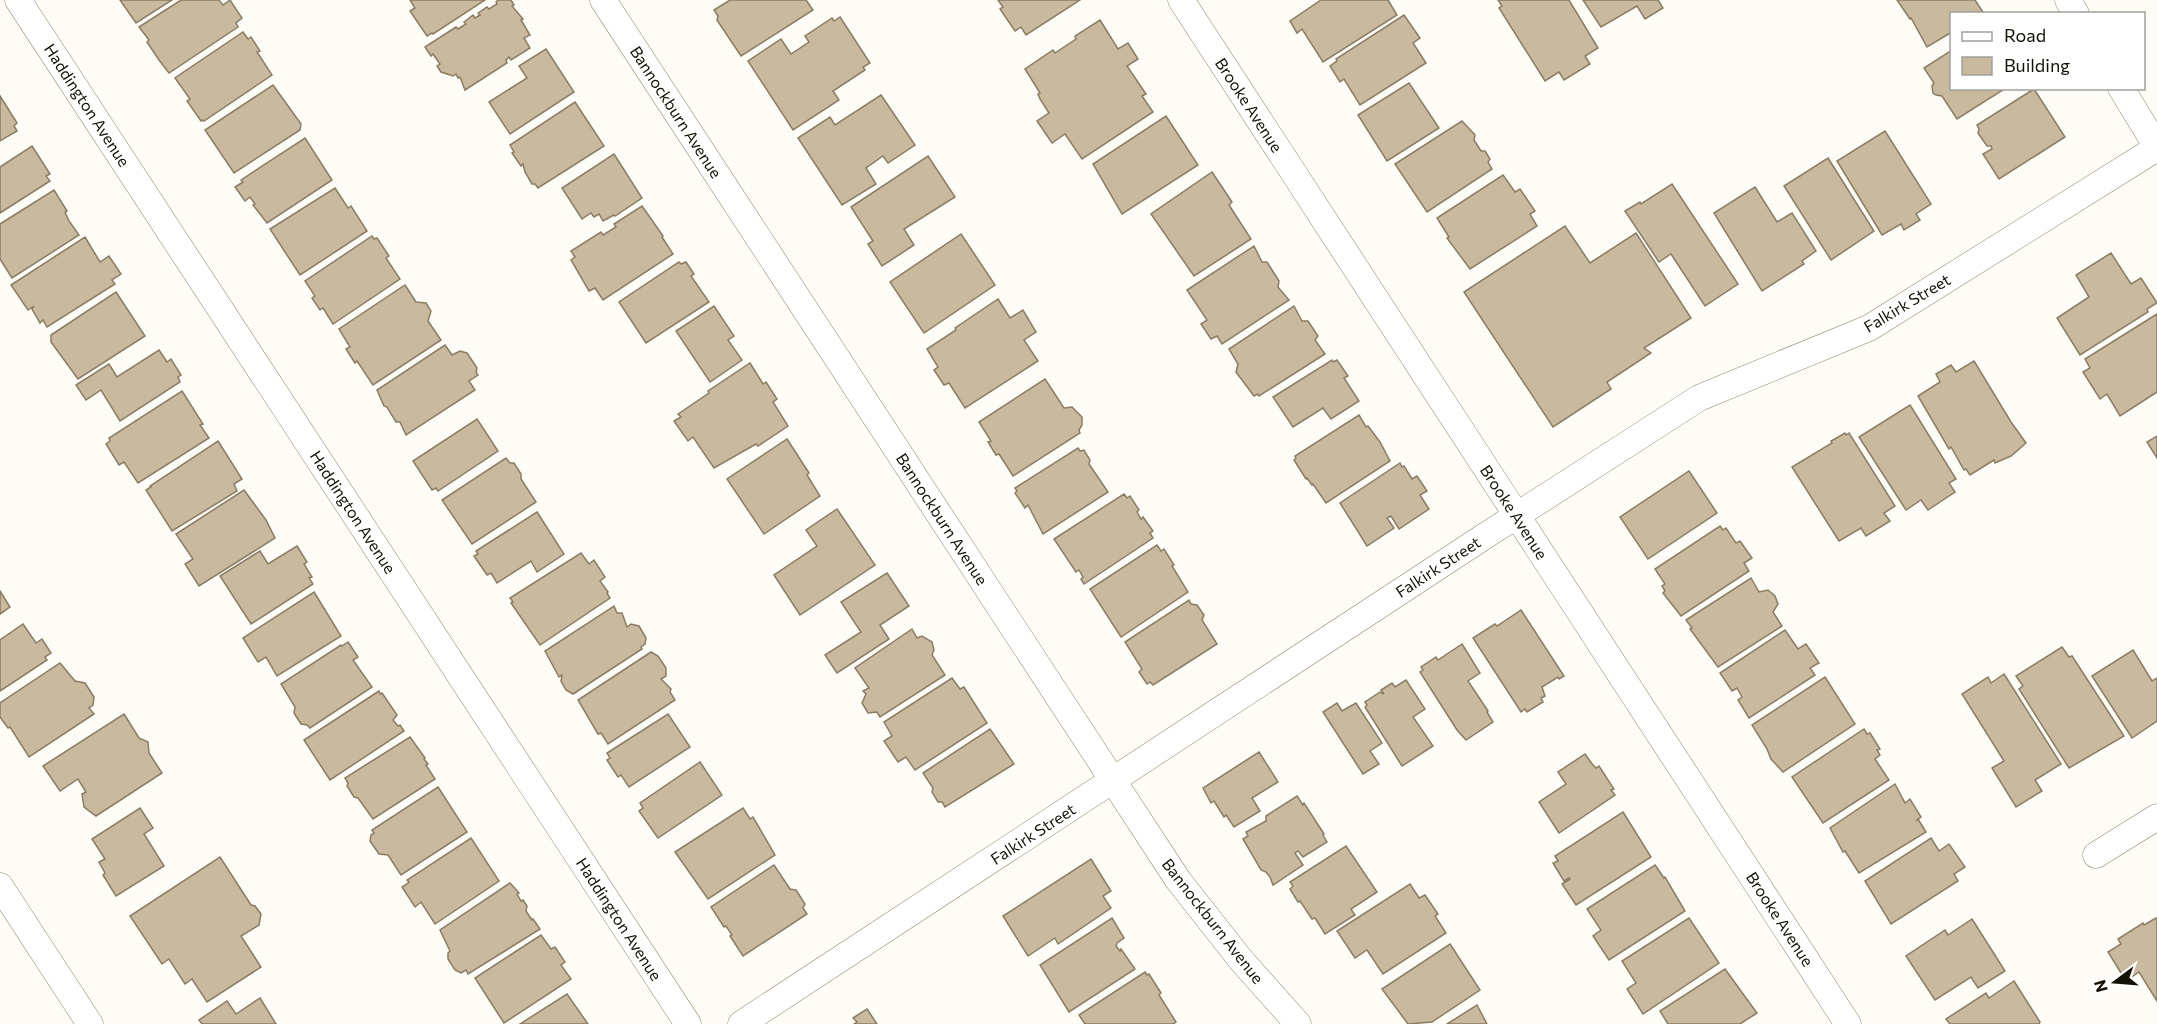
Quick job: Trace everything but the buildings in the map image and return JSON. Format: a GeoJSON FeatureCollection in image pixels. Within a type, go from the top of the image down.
{"type":"FeatureCollection","features":[{"type":"Feature","properties":{"kind":"street","name":"Haddington Avenue"},"geometry":{"type":"LineString","coordinates":[[18,0],[688,1024]]}},
{"type":"Feature","properties":{"kind":"street","name":"Bannockburn Avenue"},"geometry":{"type":"LineString","coordinates":[[603,0],[1178,880],[1241,960],[1298,1024]]}},
{"type":"Feature","properties":{"kind":"street","name":"Brooke Avenue"},"geometry":{"type":"LineString","coordinates":[[1181,0],[1848,1024]]}},
{"type":"Feature","properties":{"kind":"street"},"geometry":{"type":"LineString","coordinates":[[2122,90],[2157,148]]}},
{"type":"Feature","properties":{"kind":"street","name":"Falkirk Street"},"geometry":{"type":"LineString","coordinates":[[741,1024],[1699,398],[1869,328],[2157,148]]}},
{"type":"Feature","properties":{"kind":"street"},"geometry":{"type":"LineString","coordinates":[[2096,855],[2157,817]]}},
{"type":"Feature","properties":{"kind":"street"},"geometry":{"type":"LineString","coordinates":[[0,886],[90,1024]]}}]}
